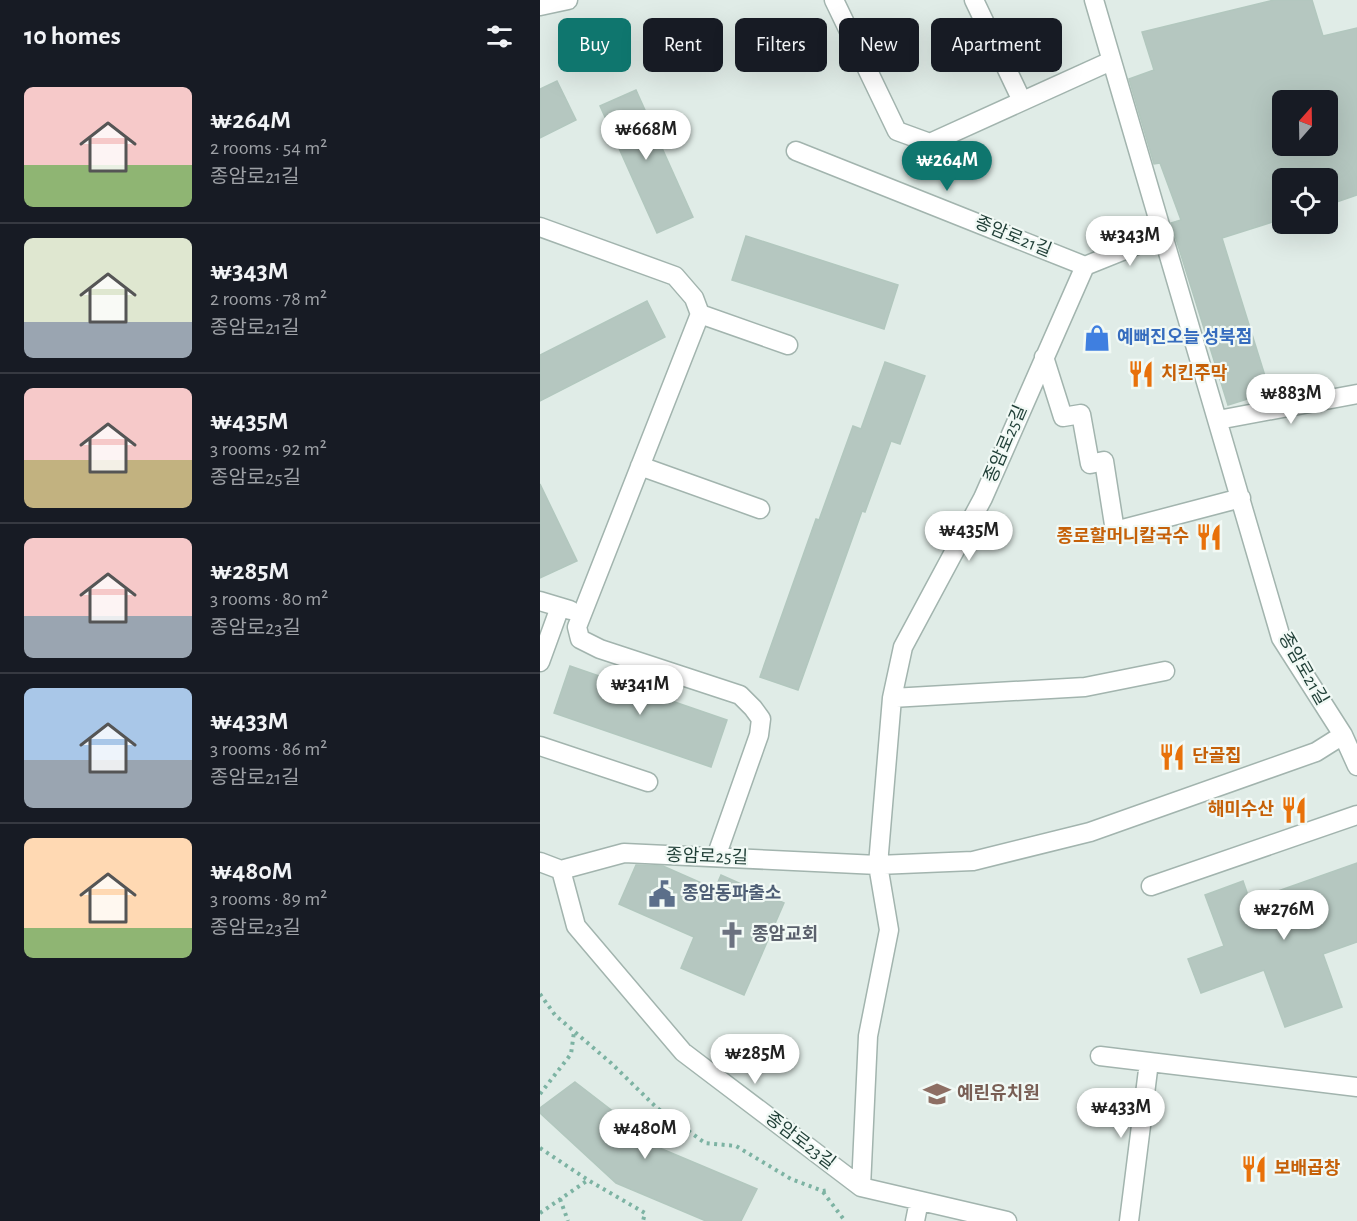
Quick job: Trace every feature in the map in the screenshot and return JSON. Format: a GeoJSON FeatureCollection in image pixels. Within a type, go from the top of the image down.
{"type":"FeatureCollection","features":[{"type":"Feature","properties":{"kind":"street"},"geometry":{"type":"LineString","coordinates":[[540,6],[568,0]]}},
{"type":"Feature","properties":{"kind":"street"},"geometry":{"type":"LineString","coordinates":[[834,0],[897,131],[930,143],[1111,61]]}},
{"type":"Feature","properties":{"kind":"street"},"geometry":{"type":"LineString","coordinates":[[974,0],[1022,101]]}},
{"type":"Feature","properties":{"kind":"street","name":"종암로21길"},"geometry":{"type":"LineString","coordinates":[[1094,0],[1281,638],[1343,735],[1357,766]]}},
{"type":"Feature","properties":{"kind":"street","name":"종암로21길"},"geometry":{"type":"LineString","coordinates":[[796,151],[1085,266]]}},
{"type":"Feature","properties":{"kind":"street"},"geometry":{"type":"LineString","coordinates":[[540,227],[675,276],[694,298],[700,314],[577,627],[580,639],[600,649],[740,695],[761,719],[759,735],[716,857]]}},
{"type":"Feature","properties":{"kind":"street"},"geometry":{"type":"LineString","coordinates":[[1085,266],[1162,235]]}},
{"type":"Feature","properties":{"kind":"street","name":"종암로25길"},"geometry":{"type":"LineString","coordinates":[[878,865],[892,698],[903,647],[984,498],[1085,266]]}},
{"type":"Feature","properties":{"kind":"street"},"geometry":{"type":"LineString","coordinates":[[700,314],[788,345]]}},
{"type":"Feature","properties":{"kind":"street"},"geometry":{"type":"LineString","coordinates":[[1044,357],[1063,417],[1081,414],[1090,464],[1104,461],[1115,531],[1240,498]]}},
{"type":"Feature","properties":{"kind":"street"},"geometry":{"type":"LineString","coordinates":[[1218,420],[1357,394]]}},
{"type":"Feature","properties":{"kind":"street"},"geometry":{"type":"LineString","coordinates":[[640,466],[760,508]]}},
{"type":"Feature","properties":{"kind":"street"},"geometry":{"type":"LineString","coordinates":[[540,600],[582,614]]}},
{"type":"Feature","properties":{"kind":"street"},"geometry":{"type":"LineString","coordinates":[[540,662],[560,607]]}},
{"type":"Feature","properties":{"kind":"street"},"geometry":{"type":"LineString","coordinates":[[892,698],[1085,687],[1165,671]]}},
{"type":"Feature","properties":{"kind":"street","name":"종암로25길"},"geometry":{"type":"LineString","coordinates":[[561,870],[624,853],[878,865],[973,861],[1090,832],[1316,752],[1343,735]]}},
{"type":"Feature","properties":{"kind":"street"},"geometry":{"type":"LineString","coordinates":[[540,746],[648,782]]}},
{"type":"Feature","properties":{"kind":"street"},"geometry":{"type":"LineString","coordinates":[[1151,886],[1357,815]]}},
{"type":"Feature","properties":{"kind":"street"},"geometry":{"type":"LineString","coordinates":[[540,862],[561,870]]}},
{"type":"Feature","properties":{"kind":"street"},"geometry":{"type":"LineString","coordinates":[[861,1187],[868,1036],[889,930],[878,865]]}},
{"type":"Feature","properties":{"kind":"street","name":"종암로23길"},"geometry":{"type":"LineString","coordinates":[[561,870],[576,926],[683,1052],[861,1187],[1007,1221]]}},
{"type":"Feature","properties":{"kind":"street"},"geometry":{"type":"LineString","coordinates":[[1100,1056],[1357,1087]]}},
{"type":"Feature","properties":{"kind":"street"},"geometry":{"type":"LineString","coordinates":[[1129,1221],[1149,1062]]}},
{"type":"Feature","properties":{"kind":"street"},"geometry":{"type":"LineString","coordinates":[[915,1221],[919,1201]]}},
{"type":"Feature","properties":{"kind":"path"},"geometry":{"type":"LineString","coordinates":[[540,994],[555,1015],[657,1108],[705,1143],[736,1146],[791,1179],[823,1191],[861,1187]]}},
{"type":"Feature","properties":{"kind":"path"},"geometry":{"type":"LineString","coordinates":[[540,1094],[571,1054],[574,1031]]}},
{"type":"Feature","properties":{"kind":"path"},"geometry":{"type":"LineString","coordinates":[[540,1148],[588,1180],[645,1213],[643,1221]]}},
{"type":"Feature","properties":{"kind":"path"},"geometry":{"type":"LineString","coordinates":[[540,1213],[588,1180]]}},
{"type":"Feature","properties":{"kind":"path"},"geometry":{"type":"LineString","coordinates":[[823,1191],[845,1221]]}},
{"type":"Feature","properties":{"kind":"path"},"geometry":{"type":"LineString","coordinates":[[560,1199],[568,1221]]}},
{"type":"Feature","properties":{"kind":"building"},"geometry":{"type":"Polygon","coordinates":[[[1274,0],[1312,0],[1323,36],[1357,28],[1357,195],[1338,202],[1338,168],[1272,168],[1272,222],[1222,238],[1270,392],[1228,405],[1171,223],[1181,220],[1160,163],[1154,164],[1129,79],[1154,70],[1142,32],[1274,0]]]}},
{"type":"Feature","properties":{"kind":"building"},"geometry":{"type":"Polygon","coordinates":[[[557,81],[576,120],[540,138],[540,89],[557,81]]]}},
{"type":"Feature","properties":{"kind":"building"},"geometry":{"type":"Polygon","coordinates":[[[636,90],[693,217],[657,233],[600,106],[636,90]]]}},
{"type":"Feature","properties":{"kind":"building"},"geometry":{"type":"Polygon","coordinates":[[[746,236],[898,285],[884,329],[732,280],[746,236]]]}},
{"type":"Feature","properties":{"kind":"building"},"geometry":{"type":"Polygon","coordinates":[[[647,301],[665,337],[540,401],[540,355],[647,301]]]}},
{"type":"Feature","properties":{"kind":"building"},"geometry":{"type":"Polygon","coordinates":[[[885,362],[925,376],[900,444],[891,441],[865,512],[862,511],[798,690],[760,677],[816,519],[819,520],[853,426],[861,429],[885,362]]]}},
{"type":"Feature","properties":{"kind":"building"},"geometry":{"type":"Polygon","coordinates":[[[540,484],[577,561],[540,578],[540,484]]]}},
{"type":"Feature","properties":{"kind":"building"},"geometry":{"type":"Polygon","coordinates":[[[570,666],[727,720],[711,767],[554,713],[570,666]]]}},
{"type":"Feature","properties":{"kind":"building"},"geometry":{"type":"Polygon","coordinates":[[[1357,863],[1357,942],[1323,954],[1342,1007],[1285,1027],[1264,970],[1201,993],[1188,959],[1224,946],[1205,895],[1243,881],[1250,901],[1357,863]]]}},
{"type":"Feature","properties":{"kind":"building","name":"종암교회"},"geometry":{"type":"Polygon","coordinates":[[[636,865],[663,866],[715,889],[721,875],[784,903],[744,995],[681,968],[694,937],[619,904],[636,865]]]}},
{"type":"Feature","properties":{"kind":"building"},"geometry":{"type":"Polygon","coordinates":[[[575,1082],[662,1149],[757,1189],[741,1221],[706,1221],[616,1183],[540,1113],[540,1108],[575,1082]]]}},
{"type":"Feature","properties":{"kind":"place","name":"예뻐진오늘 성북점"},"geometry":{"type":"Point","coordinates":[1097,338]}},
{"type":"Feature","properties":{"kind":"place","name":"치킨주막"},"geometry":{"type":"Point","coordinates":[1141,374]}},
{"type":"Feature","properties":{"kind":"place","name":"종로할머니칼국수"},"geometry":{"type":"Point","coordinates":[1209,537]}},
{"type":"Feature","properties":{"kind":"place","name":"단골집"},"geometry":{"type":"Point","coordinates":[1172,757]}},
{"type":"Feature","properties":{"kind":"place","name":"해미수산"},"geometry":{"type":"Point","coordinates":[1294,810]}},
{"type":"Feature","properties":{"kind":"place","name":"종암동파출소"},"geometry":{"type":"Point","coordinates":[662,894]}},
{"type":"Feature","properties":{"kind":"place","name":"종암교회"},"geometry":{"type":"Point","coordinates":[732,935]}},
{"type":"Feature","properties":{"kind":"place","name":"예린유치원"},"geometry":{"type":"Point","coordinates":[937,1094]}},
{"type":"Feature","properties":{"kind":"place","name":"보배곱창"},"geometry":{"type":"Point","coordinates":[1254,1169]}}]}
